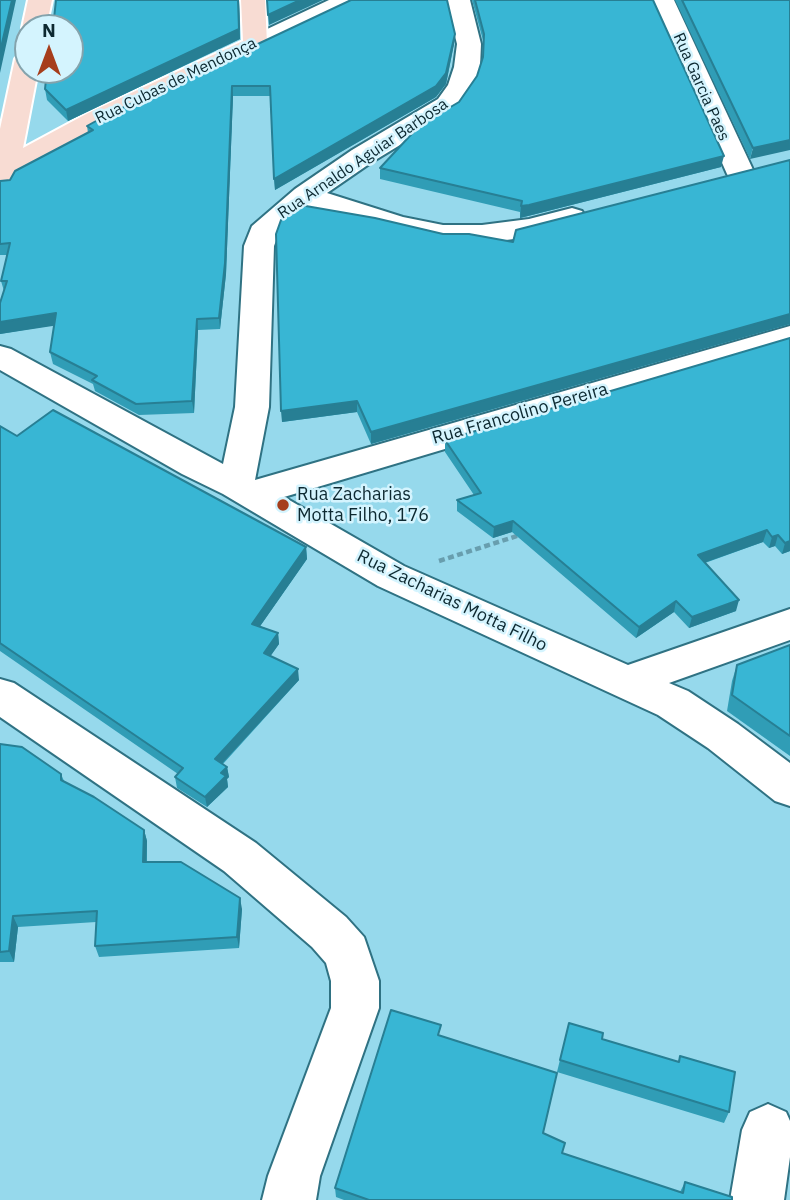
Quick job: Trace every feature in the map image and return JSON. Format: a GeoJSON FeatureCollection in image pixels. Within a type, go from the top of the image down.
{"type":"FeatureCollection","features":[{"type":"Feature","properties":{"kind":"main road"},"geometry":{"type":"LineString","coordinates":[[253,0],[255,44]]}},
{"type":"Feature","properties":{"kind":"main road","name":"Rua Cubas de Mendonça"},"geometry":{"type":"LineString","coordinates":[[3,181],[97,119],[255,44]]}},
{"type":"Feature","properties":{"kind":"main road"},"geometry":{"type":"LineString","coordinates":[[3,181],[23,84]]}},
{"type":"Feature","properties":{"kind":"street","name":"Rua Cubas de Mendonça"},"geometry":{"type":"LineString","coordinates":[[255,44],[348,0]]}},
{"type":"Feature","properties":{"kind":"street","name":"Rua Arnaldo Aguiar Barbosa"},"geometry":{"type":"LineString","coordinates":[[244,490],[252,407],[259,246],[267,226],[305,195],[362,156],[447,105],[461,86],[467,67],[469,44],[458,0]]}},
{"type":"Feature","properties":{"kind":"street","name":"Rua Garcia Paes"},"geometry":{"type":"LineString","coordinates":[[662,0],[741,174]]}},
{"type":"Feature","properties":{"kind":"street"},"geometry":{"type":"LineString","coordinates":[[305,195],[396,224],[443,234],[482,234],[530,228],[593,211]]}},
{"type":"Feature","properties":{"kind":"street","name":"Rua Francolino Pereira"},"geometry":{"type":"LineString","coordinates":[[244,490],[790,336]]}},
{"type":"Feature","properties":{"kind":"street","name":"Rua Zacharias Motta Filho"},"geometry":{"type":"LineString","coordinates":[[0,356],[194,465],[244,490],[391,576],[683,710],[723,736],[790,788]]}},
{"type":"Feature","properties":{"kind":"street"},"geometry":{"type":"LineString","coordinates":[[625,682],[790,624]]}},
{"type":"Feature","properties":{"kind":"street"},"geometry":{"type":"LineString","coordinates":[[0,695],[240,857],[329,932],[347,952],[355,981],[355,1008],[294,1176],[289,1200]]}},
{"type":"Feature","properties":{"kind":"street"},"geometry":{"type":"LineString","coordinates":[[757,1200],[768,1130]]}},
{"type":"Feature","properties":{"kind":"path"},"geometry":{"type":"LineString","coordinates":[[391,576],[529,532]]}},
{"type":"Feature","properties":{"kind":"building"},"geometry":{"type":"Polygon","coordinates":[[[0,0],[12,0],[0,52],[0,0]]]}},
{"type":"Feature","properties":{"kind":"building"},"geometry":{"type":"Polygon","coordinates":[[[56,0],[238,0],[239,29],[66,110],[45,89],[46,84],[84,84],[84,14],[54,14],[56,0]]]}},
{"type":"Feature","properties":{"kind":"building"},"geometry":{"type":"Polygon","coordinates":[[[267,0],[300,0],[268,15],[267,0]]]}},
{"type":"Feature","properties":{"kind":"building"},"geometry":{"type":"Polygon","coordinates":[[[351,0],[447,0],[455,34],[446,73],[436,86],[274,179],[270,86],[232,86],[225,263],[219,318],[197,319],[192,401],[136,404],[92,380],[97,376],[50,352],[56,313],[0,322],[0,303],[7,281],[1,281],[10,243],[0,244],[0,181],[10,180],[15,171],[93,130],[87,126],[105,116],[351,0]]]}},
{"type":"Feature","properties":{"kind":"building"},"geometry":{"type":"Polygon","coordinates":[[[475,0],[653,0],[724,156],[521,206],[522,201],[380,168],[420,125],[459,102],[477,76],[483,57],[484,34],[475,0]]]}},
{"type":"Feature","properties":{"kind":"building"},"geometry":{"type":"Polygon","coordinates":[[[682,0],[790,0],[790,140],[753,148],[682,0]]]}},
{"type":"Feature","properties":{"kind":"building"},"geometry":{"type":"Polygon","coordinates":[[[790,160],[790,314],[371,432],[357,401],[281,411],[276,234],[281,220],[300,205],[375,218],[443,234],[469,234],[513,242],[516,230],[790,160]]]}},
{"type":"Feature","properties":{"kind":"building"},"geometry":{"type":"Polygon","coordinates":[[[790,338],[790,541],[785,543],[778,535],[772,537],[767,530],[698,555],[739,600],[692,617],[676,601],[639,627],[513,521],[494,527],[457,500],[481,493],[445,440],[790,338]]]}},
{"type":"Feature","properties":{"kind":"building"},"geometry":{"type":"Polygon","coordinates":[[[53,410],[306,547],[252,624],[278,633],[264,653],[298,669],[215,759],[227,767],[221,773],[226,776],[205,797],[175,777],[183,768],[0,643],[0,426],[17,436],[53,410]]]}},
{"type":"Feature","properties":{"kind":"building"},"geometry":{"type":"Polygon","coordinates":[[[790,645],[790,736],[732,695],[737,665],[790,645]]]}},
{"type":"Feature","properties":{"kind":"building"},"geometry":{"type":"Polygon","coordinates":[[[0,744],[22,747],[61,774],[61,780],[94,797],[144,830],[143,862],[181,862],[240,898],[237,937],[95,946],[97,911],[13,916],[9,951],[0,952],[0,744]]]}},
{"type":"Feature","properties":{"kind":"building"},"geometry":{"type":"Polygon","coordinates":[[[391,1010],[441,1025],[438,1035],[557,1073],[543,1133],[565,1143],[562,1153],[683,1193],[685,1182],[732,1197],[732,1200],[369,1200],[335,1188],[391,1010]]]}},
{"type":"Feature","properties":{"kind":"building"},"geometry":{"type":"Polygon","coordinates":[[[569,1023],[603,1033],[602,1039],[679,1062],[680,1056],[735,1072],[729,1112],[560,1060],[569,1023]]]}},
{"type":"Feature","properties":{"kind":"place","name":"Rua Zacharias Motta Filho, 176"},"geometry":{"type":"Point","coordinates":[283,505]}}]}
